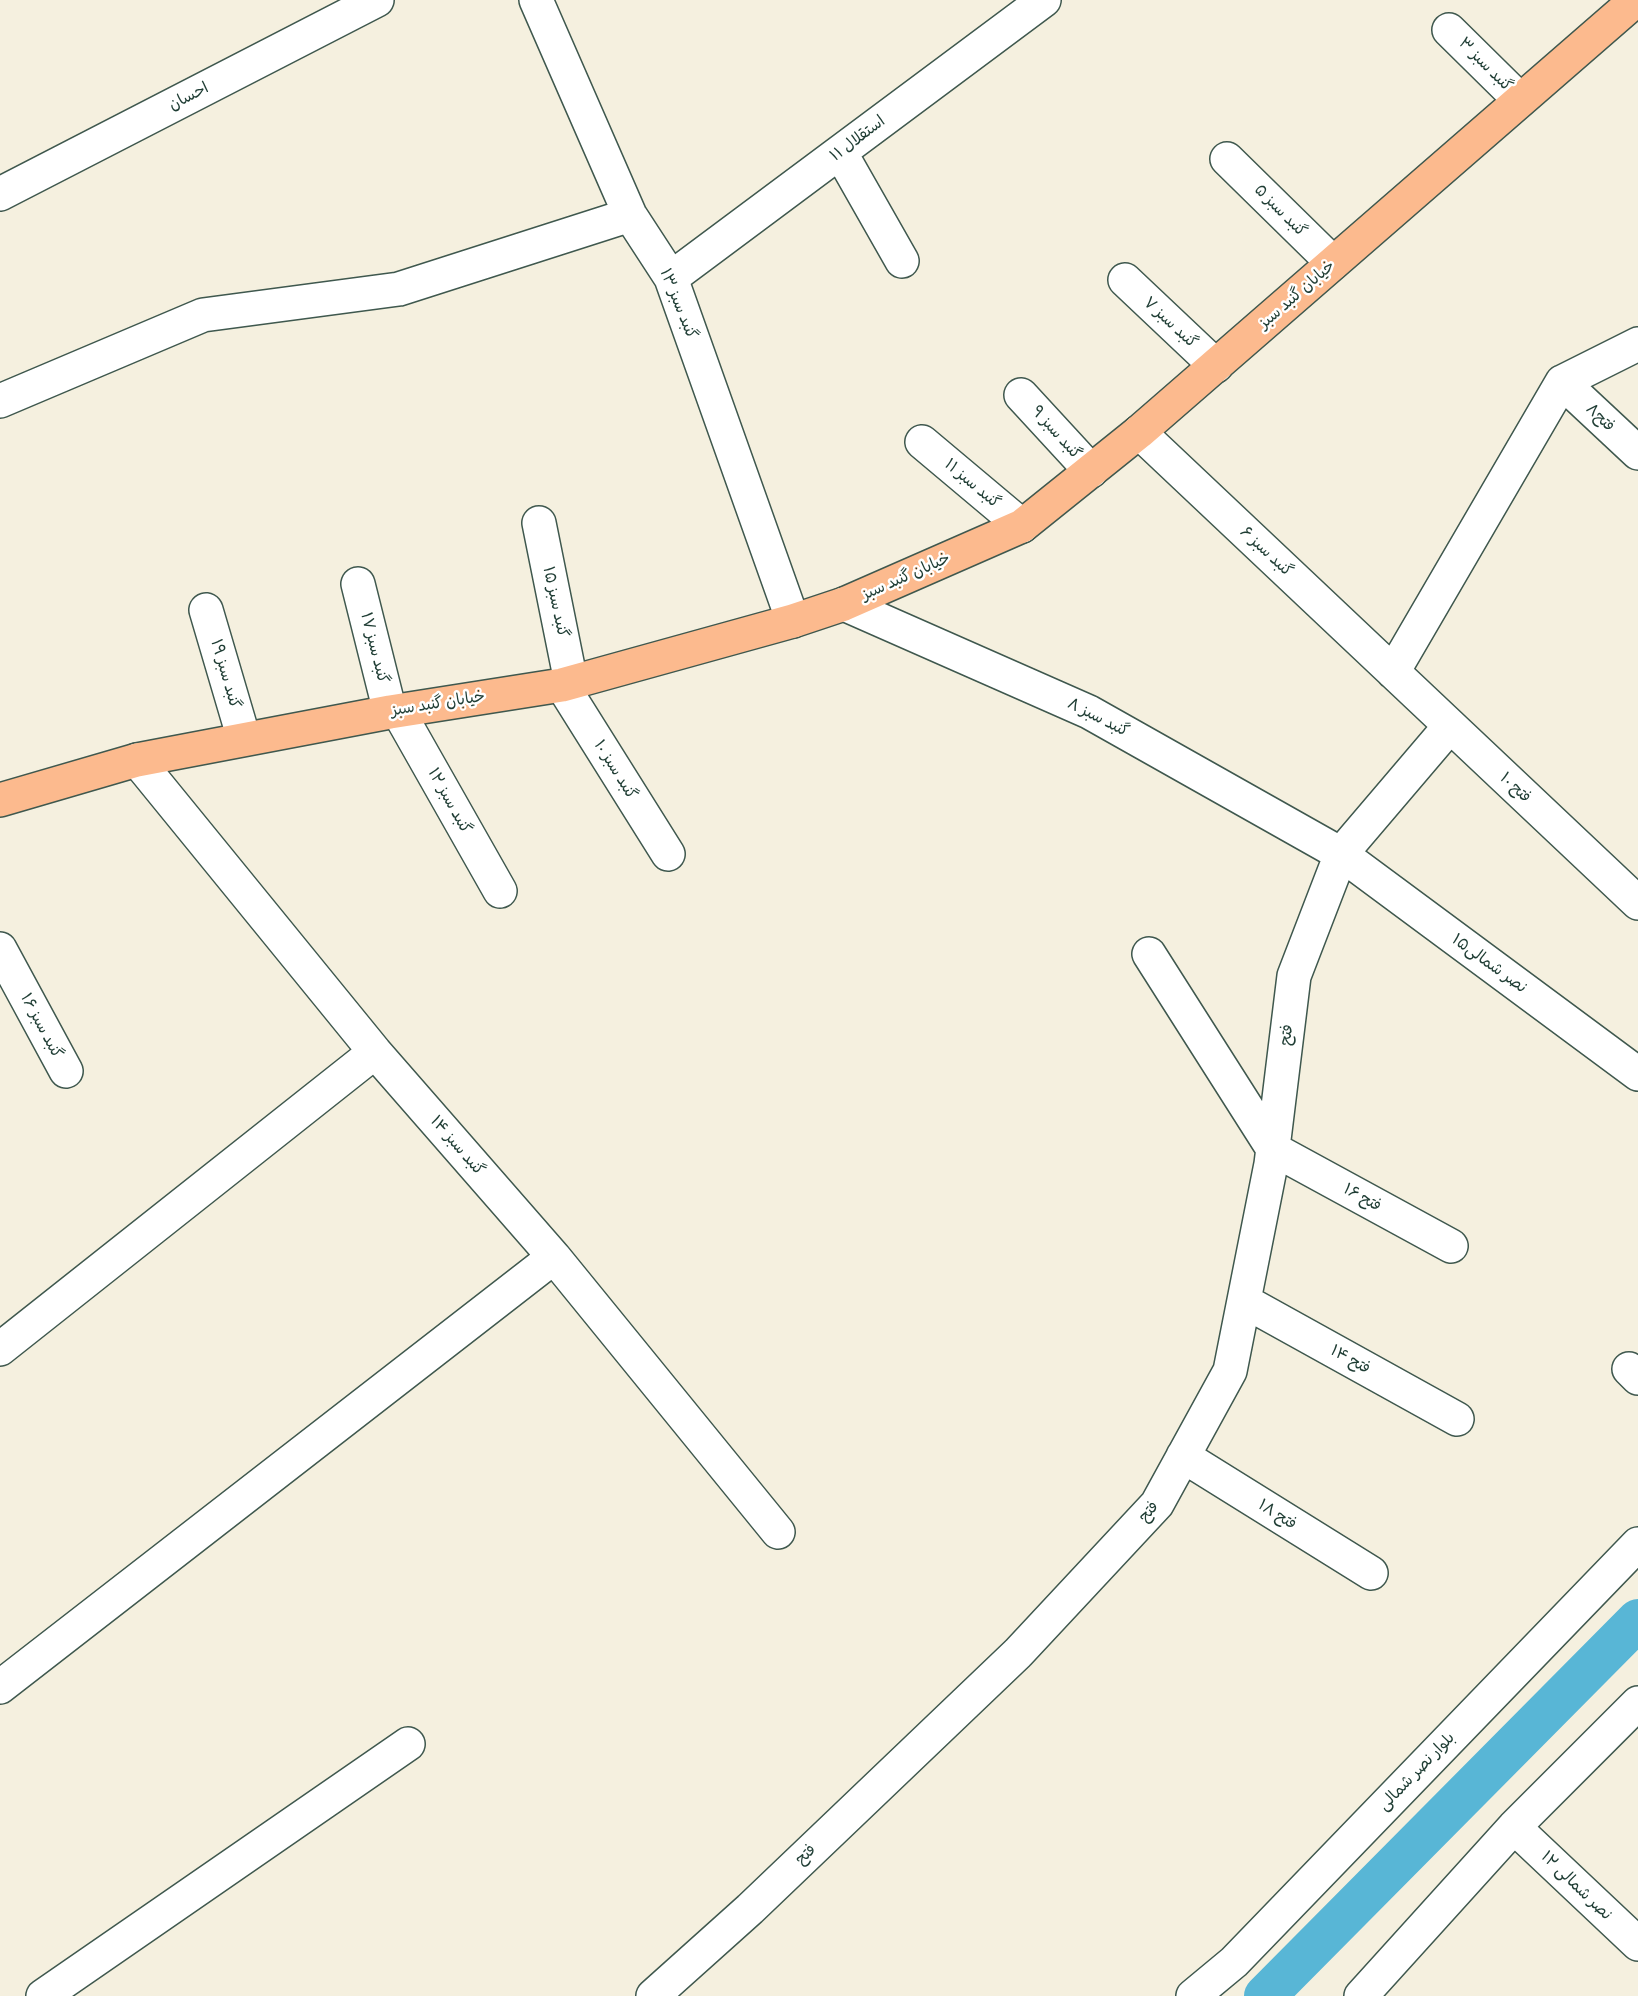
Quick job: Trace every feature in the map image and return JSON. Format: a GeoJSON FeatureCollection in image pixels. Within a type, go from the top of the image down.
{"type":"FeatureCollection","features":[{"type":"Feature","properties":{"kind":"main road","name":"خیابان گنبد سبز"},"geometry":{"type":"LineString","coordinates":[[0,800],[137,759],[394,711],[566,683],[793,621],[844,604],[1022,526],[1139,432],[1636,0]]}},
{"type":"Feature","properties":{"kind":"street","name":"احسان"},"geometry":{"type":"LineString","coordinates":[[0,194],[377,0]]}},
{"type":"Feature","properties":{"kind":"street","name":"گنبد سبز ۱۳"},"geometry":{"type":"LineString","coordinates":[[536,0],[630,215],[671,278],[793,621]]}},
{"type":"Feature","properties":{"kind":"street","name":"استقلال ۱۱"},"geometry":{"type":"LineString","coordinates":[[671,278],[1044,0]]}},
{"type":"Feature","properties":{"kind":"street","name":"گنبد سبز ۳"},"geometry":{"type":"LineString","coordinates":[[1449,30],[1520,100]]}},
{"type":"Feature","properties":{"kind":"street"},"geometry":{"type":"LineString","coordinates":[[840,152],[902,261]]}},
{"type":"Feature","properties":{"kind":"street","name":"گنبد سبز ۵"},"geometry":{"type":"LineString","coordinates":[[1227,159],[1333,263]]}},
{"type":"Feature","properties":{"kind":"street"},"geometry":{"type":"LineString","coordinates":[[0,401],[203,315],[399,289],[630,215]]}},
{"type":"Feature","properties":{"kind":"street","name":"گنبد سبز ۷"},"geometry":{"type":"LineString","coordinates":[[1125,280],[1216,366]]}},
{"type":"Feature","properties":{"kind":"street"},"geometry":{"type":"LineString","coordinates":[[1393,672],[1562,382],[1638,344]]}},
{"type":"Feature","properties":{"kind":"street","name":"فتح۸"},"geometry":{"type":"LineString","coordinates":[[1562,382],[1638,453]]}},
{"type":"Feature","properties":{"kind":"street","name":"گنبد سبز ۹"},"geometry":{"type":"LineString","coordinates":[[1021,395],[1091,471]]}},
{"type":"Feature","properties":{"kind":"street","name":"گنبد سبز ۶"},"geometry":{"type":"LineString","coordinates":[[1139,432],[1393,672]]}},
{"type":"Feature","properties":{"kind":"street","name":"گنبد سبز ۱۱"},"geometry":{"type":"LineString","coordinates":[[922,442],[1022,526]]}},
{"type":"Feature","properties":{"kind":"street","name":"گنبد سبز ۱۵"},"geometry":{"type":"LineString","coordinates":[[539,523],[566,683]]}},
{"type":"Feature","properties":{"kind":"street","name":"گنبد سبز ۱۷"},"geometry":{"type":"LineString","coordinates":[[358,584],[394,711]]}},
{"type":"Feature","properties":{"kind":"street","name":"گنبد سبز ۸"},"geometry":{"type":"LineString","coordinates":[[844,604],[1089,712],[1341,854]]}},
{"type":"Feature","properties":{"kind":"street","name":"گنبد سبز ۱۹"},"geometry":{"type":"LineString","coordinates":[[206,610],[244,739]]}},
{"type":"Feature","properties":{"kind":"street","name":"فتح ۱۰"},"geometry":{"type":"LineString","coordinates":[[1393,672],[1638,903]]}},
{"type":"Feature","properties":{"kind":"street","name":"گنبد سبز ۱۰"},"geometry":{"type":"LineString","coordinates":[[566,683],[668,854]]}},
{"type":"Feature","properties":{"kind":"street","name":"گنبد سبز ۱۲"},"geometry":{"type":"LineString","coordinates":[[394,711],[500,891]]}},
{"type":"Feature","properties":{"kind":"street","name":"فتح"},"geometry":{"type":"LineString","coordinates":[[653,1996],[750,1909],[1018,1653],[1157,1504],[1230,1371],[1273,1149],[1294,976],[1341,854],[1450,726]]}},
{"type":"Feature","properties":{"kind":"street","name":"گنبد سبز ۱۴"},"geometry":{"type":"LineString","coordinates":[[137,759],[375,1052],[554,1257],[778,1532]]}},
{"type":"Feature","properties":{"kind":"street","name":"نصر شمالی۱۵"},"geometry":{"type":"LineString","coordinates":[[1341,854],[1638,1074]]}},
{"type":"Feature","properties":{"kind":"street","name":"گنبد سبز ۱۶"},"geometry":{"type":"LineString","coordinates":[[0,949],[66,1071]]}},
{"type":"Feature","properties":{"kind":"street"},"geometry":{"type":"LineString","coordinates":[[1149,954],[1273,1149]]}},
{"type":"Feature","properties":{"kind":"street"},"geometry":{"type":"LineString","coordinates":[[0,1348],[375,1052]]}},
{"type":"Feature","properties":{"kind":"street","name":"فتح ۱۶"},"geometry":{"type":"LineString","coordinates":[[1273,1149],[1451,1246]]}},
{"type":"Feature","properties":{"kind":"street"},"geometry":{"type":"LineString","coordinates":[[0,1687],[554,1257]]}},
{"type":"Feature","properties":{"kind":"street","name":"فتح ۱۴"},"geometry":{"type":"LineString","coordinates":[[1244,1300],[1456,1419]]}},
{"type":"Feature","properties":{"kind":"street","name":"فتح ۱۸"},"geometry":{"type":"LineString","coordinates":[[1183,1456],[1371,1573]]}},
{"type":"Feature","properties":{"kind":"street","name":"بلوار نصر شمالی"},"geometry":{"type":"LineString","coordinates":[[1192,1996],[1234,1962],[1638,1544]]}},
{"type":"Feature","properties":{"kind":"street"},"geometry":{"type":"LineString","coordinates":[[1361,1996],[1514,1827],[1638,1703]]}},
{"type":"Feature","properties":{"kind":"street"},"geometry":{"type":"LineString","coordinates":[[42,1996],[408,1744]]}},
{"type":"Feature","properties":{"kind":"street","name":"نصر شمالی ۱۲"},"geometry":{"type":"LineString","coordinates":[[1514,1827],[1638,1944]]}},
{"type":"Feature","properties":{"kind":"waterway"},"geometry":{"type":"LineString","coordinates":[[1265,1996],[1638,1620]]}}]}
